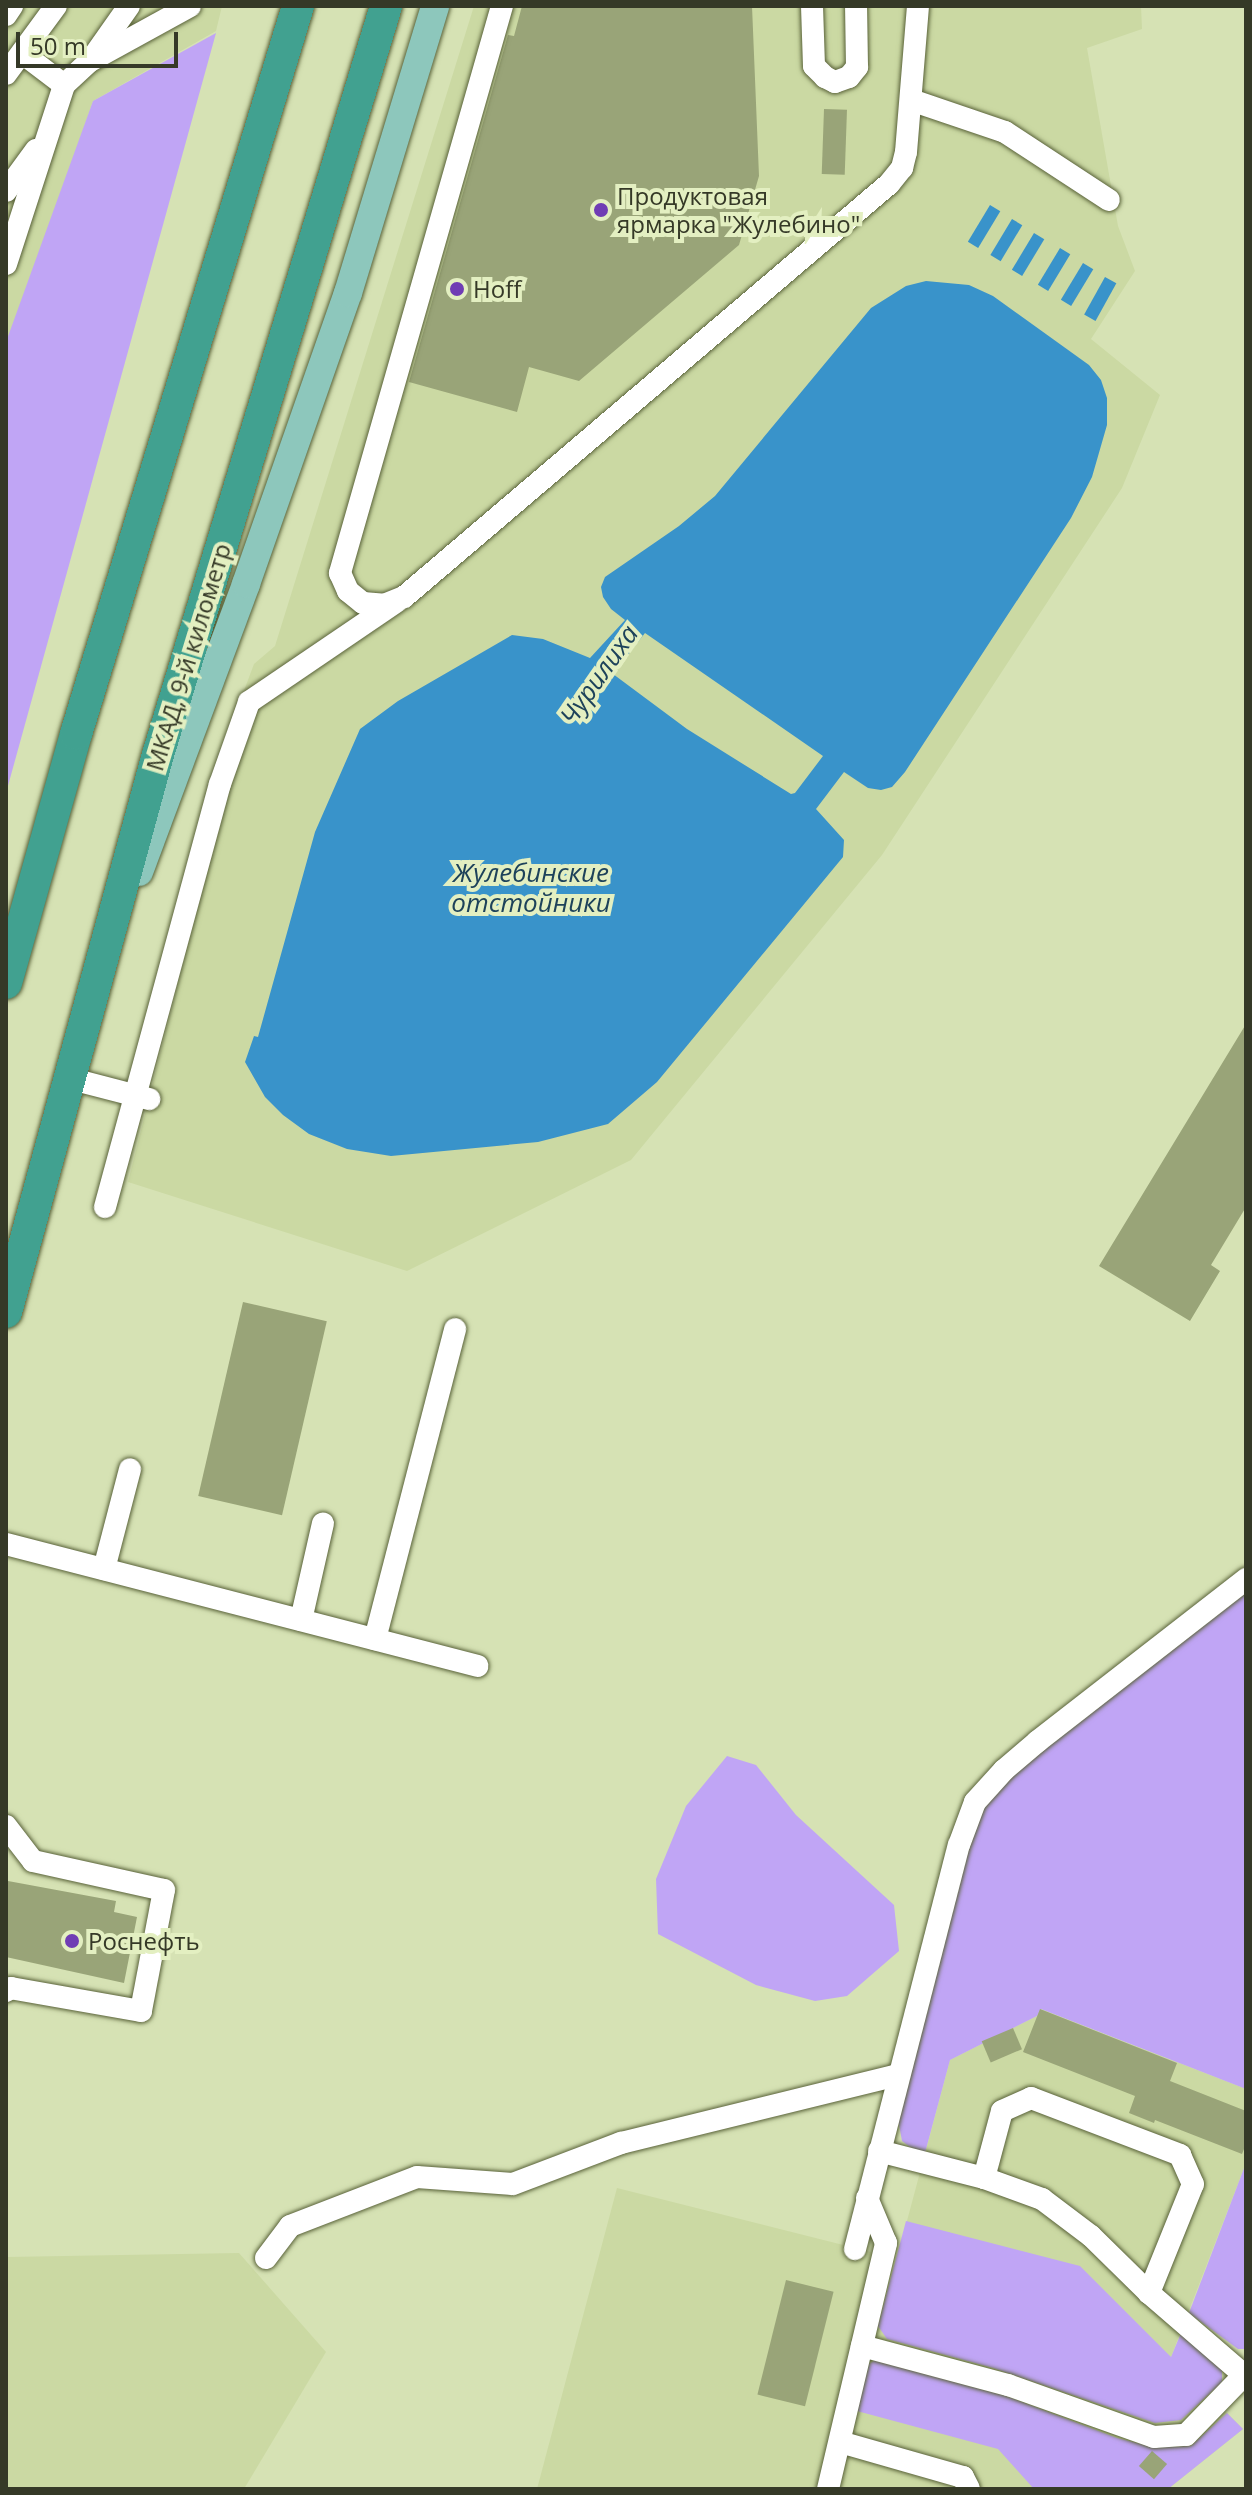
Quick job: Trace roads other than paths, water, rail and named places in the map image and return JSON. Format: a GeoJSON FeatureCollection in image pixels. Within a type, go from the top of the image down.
{"type":"FeatureCollection","features":[{"type":"Feature","properties":{"kind":"highway"},"geometry":{"type":"LineString","coordinates":[[6,983],[76,734],[298,6]]}},
{"type":"Feature","properties":{"kind":"highway","name":"МКАД, 9-й километр"},"geometry":{"type":"LineString","coordinates":[[6,1312],[80,1030],[157,758],[386,6]]}},
{"type":"Feature","properties":{"kind":"main road"},"geometry":{"type":"LineString","coordinates":[[80,1030],[241,599],[348,293],[435,6]]}},
{"type":"Feature","properties":{"kind":"lane"},"geometry":{"type":"LineString","coordinates":[[6,74],[56,6]]}},
{"type":"Feature","properties":{"kind":"lane"},"geometry":{"type":"LineString","coordinates":[[6,264],[64,85],[90,61],[129,6]]}},
{"type":"Feature","properties":{"kind":"lane"},"geometry":{"type":"LineString","coordinates":[[90,61],[190,6]]}},
{"type":"Feature","properties":{"kind":"lane"},"geometry":{"type":"LineString","coordinates":[[404,597],[384,605],[363,603],[348,591],[340,573],[502,6]]}},
{"type":"Feature","properties":{"kind":"lane"},"geometry":{"type":"LineString","coordinates":[[812,6],[814,66],[835,82],[849,77],[857,67],[856,6]]}},
{"type":"Feature","properties":{"kind":"lane"},"geometry":{"type":"LineString","coordinates":[[105,1207],[141,1097],[220,784],[249,702],[404,597],[889,184],[902,168],[918,6]]}},
{"type":"Feature","properties":{"kind":"lane"},"geometry":{"type":"LineString","coordinates":[[22,53],[64,85]]}},
{"type":"Feature","properties":{"kind":"lane"},"geometry":{"type":"LineString","coordinates":[[911,100],[1005,132],[1109,200]]}},
{"type":"Feature","properties":{"kind":"lane"},"geometry":{"type":"LineString","coordinates":[[6,191],[48,134]]}},
{"type":"Feature","properties":{"kind":"lane"},"geometry":{"type":"LineString","coordinates":[[68,1078],[141,1097]]}},
{"type":"Feature","properties":{"kind":"lane"},"geometry":{"type":"LineString","coordinates":[[375,1639],[455,1329]]}},
{"type":"Feature","properties":{"kind":"lane"},"geometry":{"type":"LineString","coordinates":[[104,1569],[130,1469]]}},
{"type":"Feature","properties":{"kind":"lane"},"geometry":{"type":"LineString","coordinates":[[301,1620],[323,1523]]}},
{"type":"Feature","properties":{"kind":"lane"},"geometry":{"type":"LineString","coordinates":[[6,1544],[477,1666]]}},
{"type":"Feature","properties":{"kind":"lane"},"geometry":{"type":"LineString","coordinates":[[855,2249],[897,2075],[959,1845],[975,1802],[1004,1770],[1038,1741],[1246,1579]]}},
{"type":"Feature","properties":{"kind":"lane"},"geometry":{"type":"LineString","coordinates":[[6,1826],[33,1861],[164,1890],[141,2011],[11,1988],[6,1991]]}},
{"type":"Feature","properties":{"kind":"lane"},"geometry":{"type":"LineString","coordinates":[[266,2258],[290,2226],[417,2177],[513,2184],[621,2143],[897,2075]]}},
{"type":"Feature","properties":{"kind":"lane"},"geometry":{"type":"LineString","coordinates":[[984,2178],[1002,2111],[1031,2098],[1180,2155],[1193,2184],[1149,2293]]}},
{"type":"Feature","properties":{"kind":"lane"},"geometry":{"type":"LineString","coordinates":[[862,2346],[1008,2385],[1154,2437],[1186,2435],[1245,2374],[1149,2293],[1091,2236],[1042,2199],[984,2178],[879,2151]]}},
{"type":"Feature","properties":{"kind":"lane"},"geometry":{"type":"LineString","coordinates":[[828,2489],[886,2243],[867,2198]]}},
{"type":"Feature","properties":{"kind":"lane"},"geometry":{"type":"LineString","coordinates":[[840,2442],[963,2477],[969,2489]]}},
{"type":"Feature","properties":{"kind":"water"},"geometry":{"type":"Polygon","coordinates":[[[990,205],[1000,211],[978,248],[968,242],[990,205]]]}},
{"type":"Feature","properties":{"kind":"water"},"geometry":{"type":"Polygon","coordinates":[[[1012,219],[1022,225],[1001,261],[990,255],[1012,219]]]}},
{"type":"Feature","properties":{"kind":"water"},"geometry":{"type":"Polygon","coordinates":[[[1034,233],[1044,239],[1022,276],[1012,270],[1034,233]]]}},
{"type":"Feature","properties":{"kind":"water"},"geometry":{"type":"Polygon","coordinates":[[[1060,248],[1070,254],[1048,291],[1038,285],[1060,248]]]}},
{"type":"Feature","properties":{"kind":"water"},"geometry":{"type":"Polygon","coordinates":[[[1083,263],[1093,269],[1071,306],[1061,300],[1083,263]]]}},
{"type":"Feature","properties":{"kind":"water"},"geometry":{"type":"Polygon","coordinates":[[[1105,277],[1116,283],[1096,321],[1084,315],[1105,277]]]}},
{"type":"Feature","properties":{"kind":"water","name":"Жулебинские отстойники"},"geometry":{"type":"Polygon","coordinates":[[[926,281],[969,285],[993,296],[1089,365],[1101,380],[1107,398],[1107,425],[1092,477],[1071,518],[905,772],[892,787],[881,790],[868,788],[844,772],[816,809],[844,840],[843,857],[657,1082],[608,1124],[538,1142],[391,1156],[347,1149],[309,1134],[265,1097],[245,1062],[254,1036],[258,1037],[315,832],[360,729],[398,701],[512,635],[543,639],[590,658],[625,620],[611,609],[603,597],[601,587],[605,577],[679,526],[715,496],[871,308],[906,286],[926,281]],[[645,633],[613,674],[687,729],[791,794],[795,793],[823,756],[645,633]]]}},
{"type":"Feature","properties":{"kind":"place","name":"Продуктовая ярмарка \"Жулебино\""},"geometry":{"type":"Point","coordinates":[601,210]}},
{"type":"Feature","properties":{"kind":"place","name":"Hoff"},"geometry":{"type":"Point","coordinates":[457,289]}},
{"type":"Feature","properties":{"kind":"place","name":"Роснефть"},"geometry":{"type":"Point","coordinates":[72,1941]}},
{"type":"Feature","properties":{"kind":"water label","name":"Чурилиха"},"geometry":{"type":"Point","coordinates":[599,675]}}]}
